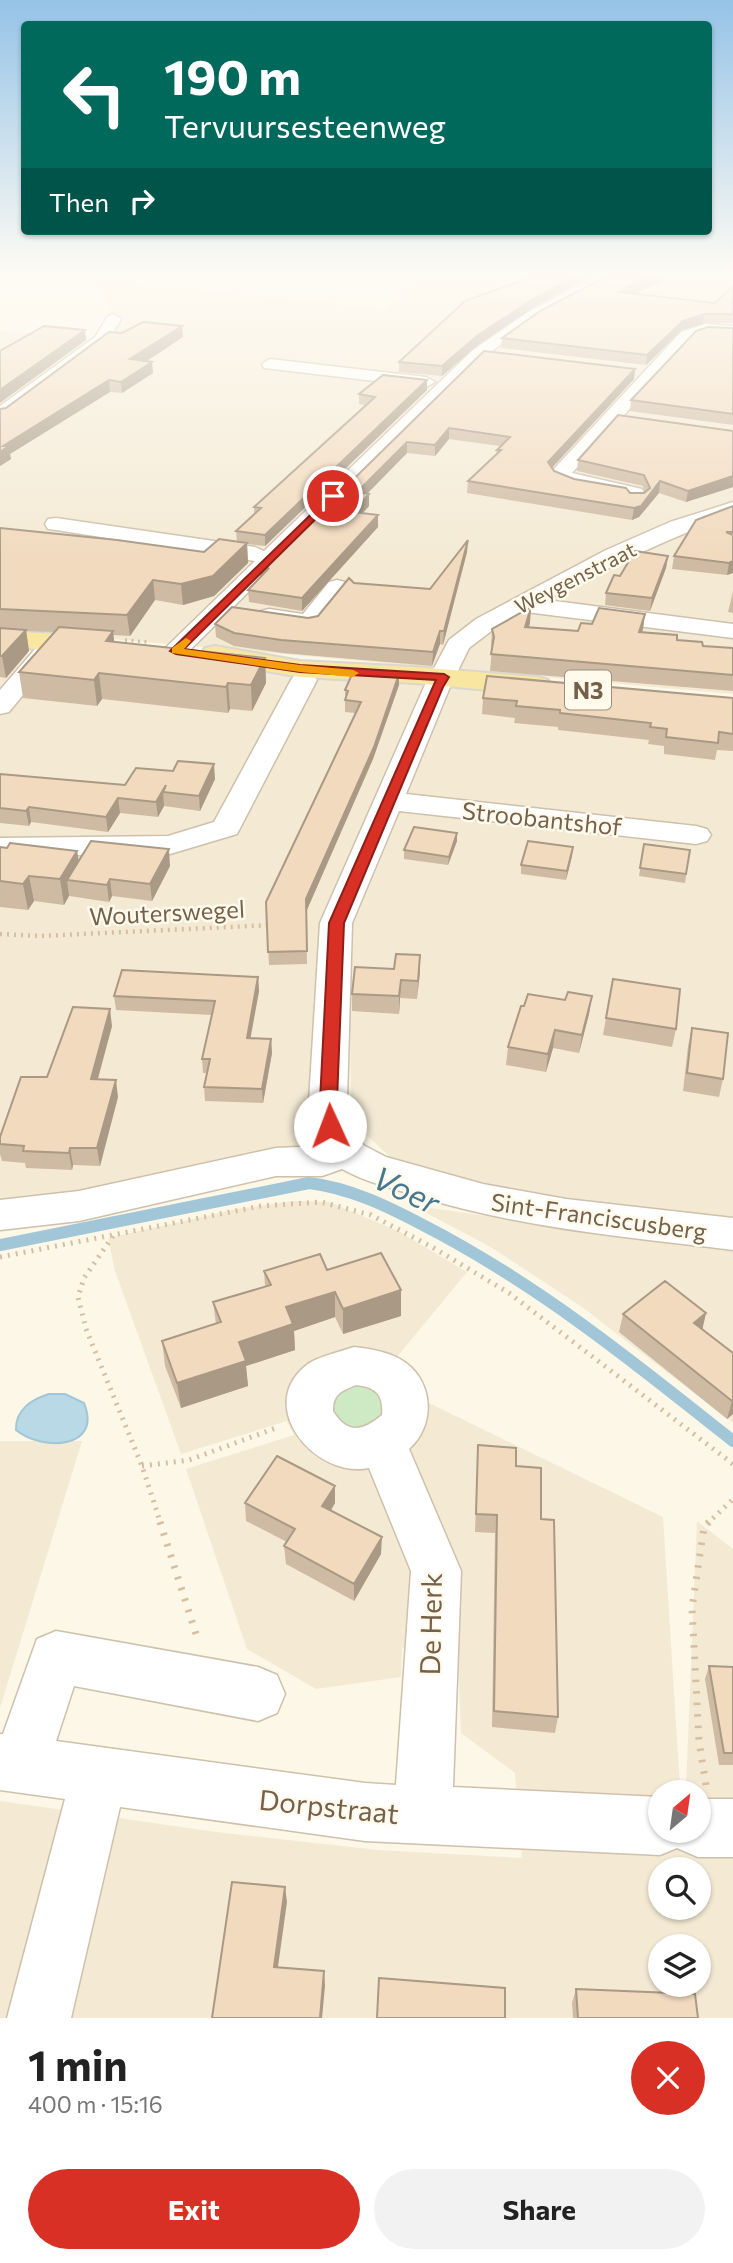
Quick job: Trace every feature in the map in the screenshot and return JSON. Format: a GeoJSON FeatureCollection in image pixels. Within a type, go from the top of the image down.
{"type":"FeatureCollection","features":[{"type":"Feature","properties":{"kind":"main road","name":"N3"},"geometry":{"type":"LineString","coordinates":[[0,640],[145,653],[302,675],[444,677],[568,688]]}},
{"type":"Feature","properties":{"kind":"street"},"geometry":{"type":"LineString","coordinates":[[0,414],[60,370]]}},
{"type":"Feature","properties":{"kind":"street"},"geometry":{"type":"LineString","coordinates":[[324,370],[445,384]]}},
{"type":"Feature","properties":{"kind":"street"},"geometry":{"type":"LineString","coordinates":[[145,653],[221,608],[460,370]]}},
{"type":"Feature","properties":{"kind":"street"},"geometry":{"type":"LineString","coordinates":[[636,498],[635,493],[585,484],[559,475],[656,370]]}},
{"type":"Feature","properties":{"kind":"street"},"geometry":{"type":"LineString","coordinates":[[625,371],[652,374]]}},
{"type":"Feature","properties":{"kind":"street"},"geometry":{"type":"LineString","coordinates":[[612,417],[639,421]]}},
{"type":"Feature","properties":{"kind":"street","name":"Weygenstraat"},"geometry":{"type":"LineString","coordinates":[[444,677],[458,645],[467,636],[521,604],[614,555],[678,527],[733,508]]}},
{"type":"Feature","properties":{"kind":"street"},"geometry":{"type":"LineString","coordinates":[[56,524],[272,557]]}},
{"type":"Feature","properties":{"kind":"street"},"geometry":{"type":"LineString","coordinates":[[221,608],[309,622],[337,587]]}},
{"type":"Feature","properties":{"kind":"street"},"geometry":{"type":"LineString","coordinates":[[521,604],[733,631]]}},
{"type":"Feature","properties":{"kind":"street"},"geometry":{"type":"LineString","coordinates":[[0,706],[54,645]]}},
{"type":"Feature","properties":{"kind":"street"},"geometry":{"type":"LineString","coordinates":[[0,847],[170,845],[226,828],[302,675]]}},
{"type":"Feature","properties":{"kind":"street"},"geometry":{"type":"LineString","coordinates":[[0,1215],[79,1206],[276,1162],[322,1162],[345,1151],[330,1126],[328,1101],[336,923],[444,677]]}},
{"type":"Feature","properties":{"kind":"street","name":"Stroobantshof"},"geometry":{"type":"LineString","coordinates":[[389,801],[696,835]]}},
{"type":"Feature","properties":{"kind":"street","name":"Sint-Franciscusberg"},"geometry":{"type":"LineString","coordinates":[[345,1151],[370,1167],[446,1192],[501,1204],[733,1234]]}},
{"type":"Feature","properties":{"kind":"street"},"geometry":{"type":"LineString","coordinates":[[354,1366],[371,1367],[390,1376],[400,1388],[406,1402],[401,1426],[383,1443],[361,1449],[341,1446],[324,1438],[313,1424],[310,1415],[310,1398],[324,1377],[337,1369],[354,1366]]}},
{"type":"Feature","properties":{"kind":"street","name":"De Herk"},"geometry":{"type":"LineString","coordinates":[[383,1443],[436,1571],[423,1816]]}},
{"type":"Feature","properties":{"kind":"street"},"geometry":{"type":"LineString","coordinates":[[10,1763],[56,1657],[258,1694]]}},
{"type":"Feature","properties":{"kind":"street","name":"Dorpstraat"},"geometry":{"type":"LineString","coordinates":[[10,1763],[309,1806],[423,1816],[648,1826]]}},
{"type":"Feature","properties":{"kind":"street"},"geometry":{"type":"LineString","coordinates":[[39,2018],[99,1776]]}},
{"type":"Feature","properties":{"kind":"path","name":"Wouterswegel"},"geometry":{"type":"LineString","coordinates":[[0,934],[40,936],[274,925]]}},
{"type":"Feature","properties":{"kind":"path"},"geometry":{"type":"LineString","coordinates":[[0,1257],[261,1206],[321,1202],[371,1215],[432,1247],[509,1293],[733,1464]]}},
{"type":"Feature","properties":{"kind":"path"},"geometry":{"type":"LineString","coordinates":[[114,1235],[84,1279],[78,1297],[86,1329],[142,1466],[196,1634],[189,1682]]}},
{"type":"Feature","properties":{"kind":"path"},"geometry":{"type":"LineString","coordinates":[[142,1466],[189,1460],[310,1415]]}},
{"type":"Feature","properties":{"kind":"path"},"geometry":{"type":"LineString","coordinates":[[700,1780],[692,1608],[704,1527],[733,1499]]}},
{"type":"Feature","properties":{"kind":"shaded area"},"geometry":{"type":"Polygon","coordinates":[[[0,370],[733,370],[733,694],[0,629],[0,370]]]}},
{"type":"Feature","properties":{"kind":"shaded area"},"geometry":{"type":"Polygon","coordinates":[[[0,651],[428,684],[322,927],[309,1124],[319,1149],[0,1207],[0,651]]]}},
{"type":"Feature","properties":{"kind":"shaded area"},"geometry":{"type":"Polygon","coordinates":[[[447,686],[733,712],[733,1423],[582,1307],[489,1246],[411,1205],[651,1240],[566,1200],[458,1179],[392,1159],[351,1120],[349,925],[447,686]]]}},
{"type":"Feature","properties":{"kind":"shaded area"},"geometry":{"type":"Polygon","coordinates":[[[294,1201],[329,1202],[398,1231],[467,1272],[397,1357],[429,1403],[663,1517],[680,1780],[648,1780],[648,1843],[711,1843],[711,1780],[686,1780],[697,1521],[733,1549],[733,2018],[0,2018],[0,1801],[216,1832],[378,1850],[522,1858],[515,1773],[461,1733],[458,1656],[402,1648],[401,1677],[316,1689],[247,1649],[186,1469],[294,1435],[287,1421],[181,1454],[115,1271],[108,1238],[237,1209],[294,1201]]]}},
{"type":"Feature","properties":{"kind":"shaded area"},"geometry":{"type":"Polygon","coordinates":[[[0,1441],[82,1441],[0,1708],[0,1441]]]}},
{"type":"Feature","properties":{"kind":"green space"},"geometry":{"type":"Polygon","coordinates":[[[355,1381],[384,1395],[385,1418],[360,1432],[330,1416],[330,1395],[355,1381]]]}},
{"type":"Feature","properties":{"kind":"water"},"geometry":{"type":"Polygon","coordinates":[[[49,1394],[65,1394],[84,1403],[88,1419],[85,1430],[77,1438],[54,1443],[27,1437],[16,1430],[18,1417],[26,1406],[49,1394]]]}},
{"type":"Feature","properties":{"kind":"building"},"geometry":{"type":"Polygon","coordinates":[[[0,370],[28,370],[0,390],[0,370]]]}},
{"type":"Feature","properties":{"kind":"building"},"geometry":{"type":"Polygon","coordinates":[[[57,370],[139,370],[121,382],[109,380],[3,446],[9,446],[0,452],[0,409],[6,408],[57,370]]]}},
{"type":"Feature","properties":{"kind":"building"},"geometry":{"type":"Polygon","coordinates":[[[464,370],[634,370],[548,462],[554,471],[574,479],[626,488],[630,493],[644,493],[650,488],[644,475],[578,460],[618,415],[733,431],[733,476],[688,491],[660,481],[641,506],[634,508],[468,481],[501,450],[497,450],[510,437],[449,428],[435,445],[407,442],[357,492],[369,494],[353,512],[378,515],[302,598],[248,590],[269,568],[260,571],[464,370]]]}},
{"type":"Feature","properties":{"kind":"building"},"geometry":{"type":"Polygon","coordinates":[[[659,370],[733,370],[733,414],[631,400],[659,370]]]}},
{"type":"Feature","properties":{"kind":"building"},"geometry":{"type":"Polygon","coordinates":[[[383,375],[427,380],[265,535],[236,531],[261,508],[254,507],[375,397],[359,394],[383,375]]]}},
{"type":"Feature","properties":{"kind":"building"},"geometry":{"type":"Polygon","coordinates":[[[733,506],[733,532],[726,532],[733,535],[733,561],[729,563],[674,556],[696,520],[733,506]]]}},
{"type":"Feature","properties":{"kind":"building"},"geometry":{"type":"Polygon","coordinates":[[[0,528],[204,552],[219,539],[247,543],[213,576],[181,584],[153,580],[127,615],[0,609],[0,528]]]}},
{"type":"Feature","properties":{"kind":"building"},"geometry":{"type":"Polygon","coordinates":[[[468,540],[444,631],[440,631],[433,652],[281,640],[234,633],[215,624],[232,607],[308,618],[318,616],[349,578],[354,583],[430,589],[468,540]]]}},
{"type":"Feature","properties":{"kind":"building"},"geometry":{"type":"Polygon","coordinates":[[[635,551],[668,556],[652,598],[606,593],[614,575],[620,576],[635,551]]]}},
{"type":"Feature","properties":{"kind":"building"},"geometry":{"type":"Polygon","coordinates":[[[531,607],[525,627],[578,631],[581,623],[592,624],[599,608],[645,614],[639,632],[677,635],[677,640],[702,642],[703,646],[733,648],[733,675],[491,654],[494,637],[492,629],[531,607]]]}},
{"type":"Feature","properties":{"kind":"building"},"geometry":{"type":"Polygon","coordinates":[[[59,627],[113,631],[106,641],[265,658],[251,685],[228,683],[226,687],[99,673],[94,680],[19,672],[59,627]]]}},
{"type":"Feature","properties":{"kind":"building"},"geometry":{"type":"Polygon","coordinates":[[[0,628],[26,630],[2,656],[0,656],[0,628]]]}},
{"type":"Feature","properties":{"kind":"building"},"geometry":{"type":"Polygon","coordinates":[[[353,672],[399,674],[374,747],[306,899],[307,951],[268,952],[266,902],[361,702],[345,700],[348,691],[345,690],[353,672]]]}},
{"type":"Feature","properties":{"kind":"building"},"geometry":{"type":"Polygon","coordinates":[[[487,676],[733,698],[733,734],[719,732],[718,743],[666,737],[667,729],[650,727],[651,723],[516,706],[517,701],[483,698],[487,676]]]}},
{"type":"Feature","properties":{"kind":"building"},"geometry":{"type":"Polygon","coordinates":[[[178,761],[214,764],[199,796],[163,792],[166,785],[156,802],[118,798],[106,817],[29,807],[26,811],[0,808],[0,774],[125,785],[136,768],[173,771],[178,761]]]}},
{"type":"Feature","properties":{"kind":"building"},"geometry":{"type":"Polygon","coordinates":[[[414,827],[457,833],[449,857],[404,850],[414,827]]]}},
{"type":"Feature","properties":{"kind":"building"},"geometry":{"type":"Polygon","coordinates":[[[91,841],[169,849],[150,884],[110,879],[107,885],[67,880],[91,841]]]}},
{"type":"Feature","properties":{"kind":"building"},"geometry":{"type":"Polygon","coordinates":[[[528,841],[573,847],[567,871],[521,865],[528,841]]]}},
{"type":"Feature","properties":{"kind":"building"},"geometry":{"type":"Polygon","coordinates":[[[10,843],[77,851],[60,879],[29,876],[23,884],[0,881],[0,847],[7,848],[10,843]]]}},
{"type":"Feature","properties":{"kind":"building"},"geometry":{"type":"Polygon","coordinates":[[[644,844],[690,850],[686,874],[640,868],[644,844]]]}},
{"type":"Feature","properties":{"kind":"building"},"geometry":{"type":"Polygon","coordinates":[[[396,954],[420,955],[418,981],[401,980],[399,996],[352,994],[355,967],[394,969],[396,954]]]}},
{"type":"Feature","properties":{"kind":"building"},"geometry":{"type":"Polygon","coordinates":[[[122,970],[258,977],[247,1038],[271,1039],[262,1089],[204,1087],[210,1059],[202,1059],[215,1001],[114,996],[122,970]]]}},
{"type":"Feature","properties":{"kind":"building"},"geometry":{"type":"Polygon","coordinates":[[[613,979],[680,989],[676,1029],[606,1018],[613,979]]]}},
{"type":"Feature","properties":{"kind":"building"},"geometry":{"type":"Polygon","coordinates":[[[568,992],[592,996],[582,1035],[555,1030],[548,1054],[508,1047],[521,1006],[524,1006],[528,994],[565,1000],[568,992]]]}},
{"type":"Feature","properties":{"kind":"building"},"geometry":{"type":"Polygon","coordinates":[[[73,1007],[110,1009],[91,1079],[116,1080],[97,1148],[70,1148],[69,1153],[23,1151],[24,1146],[0,1144],[21,1077],[47,1077],[73,1007]]]}},
{"type":"Feature","properties":{"kind":"building"},"geometry":{"type":"Polygon","coordinates":[[[692,1028],[728,1033],[723,1079],[687,1073],[692,1028]]]}},
{"type":"Feature","properties":{"kind":"building"},"geometry":{"type":"Polygon","coordinates":[[[381,1253],[401,1290],[343,1309],[335,1292],[286,1307],[293,1324],[239,1342],[246,1361],[177,1383],[162,1341],[221,1322],[213,1302],[271,1285],[264,1271],[320,1254],[327,1270],[381,1253]]]}},
{"type":"Feature","properties":{"kind":"building"},"geometry":{"type":"Polygon","coordinates":[[[665,1281],[706,1313],[694,1323],[733,1353],[732,1401],[623,1314],[665,1281]]]}},
{"type":"Feature","properties":{"kind":"building"},"geometry":{"type":"Polygon","coordinates":[[[478,1445],[516,1448],[516,1466],[541,1468],[541,1519],[554,1520],[558,1717],[494,1711],[497,1515],[476,1514],[478,1445]]]}},
{"type":"Feature","properties":{"kind":"building"},"geometry":{"type":"Polygon","coordinates":[[[277,1456],[335,1486],[322,1506],[382,1537],[354,1584],[284,1546],[295,1529],[245,1503],[277,1456]]]}},
{"type":"Feature","properties":{"kind":"building"},"geometry":{"type":"Polygon","coordinates":[[[709,1666],[733,1667],[733,1753],[724,1753],[709,1666]]]}},
{"type":"Feature","properties":{"kind":"building"},"geometry":{"type":"Polygon","coordinates":[[[232,1882],[285,1887],[274,1967],[324,1971],[320,2018],[212,2018],[232,1882]]]}},
{"type":"Feature","properties":{"kind":"building"},"geometry":{"type":"Polygon","coordinates":[[[379,1978],[505,1988],[505,2018],[377,2018],[379,1978]]]}},
{"type":"Feature","properties":{"kind":"building"},"geometry":{"type":"Polygon","coordinates":[[[576,1989],[648,1992],[648,1997],[695,1997],[698,2018],[578,2018],[576,1989]]]}},
{"type":"Feature","properties":{"kind":"waterway","name":"Voer"},"geometry":{"type":"LineString","coordinates":[[0,1245],[309,1183],[339,1189],[409,1218],[505,1272],[621,1353],[733,1441]]}},
{"type":"Feature","properties":{"kind":"slow traffic"},"geometry":{"type":"LineString","coordinates":[[186,641],[176,651],[215,654],[300,669],[353,673]]}},
{"type":"Feature","properties":{"kind":"route"},"geometry":{"type":"LineString","coordinates":[[330,1126],[328,1101],[336,923],[437,687],[444,677],[300,669],[215,654],[176,651],[333,496]]}}]}
